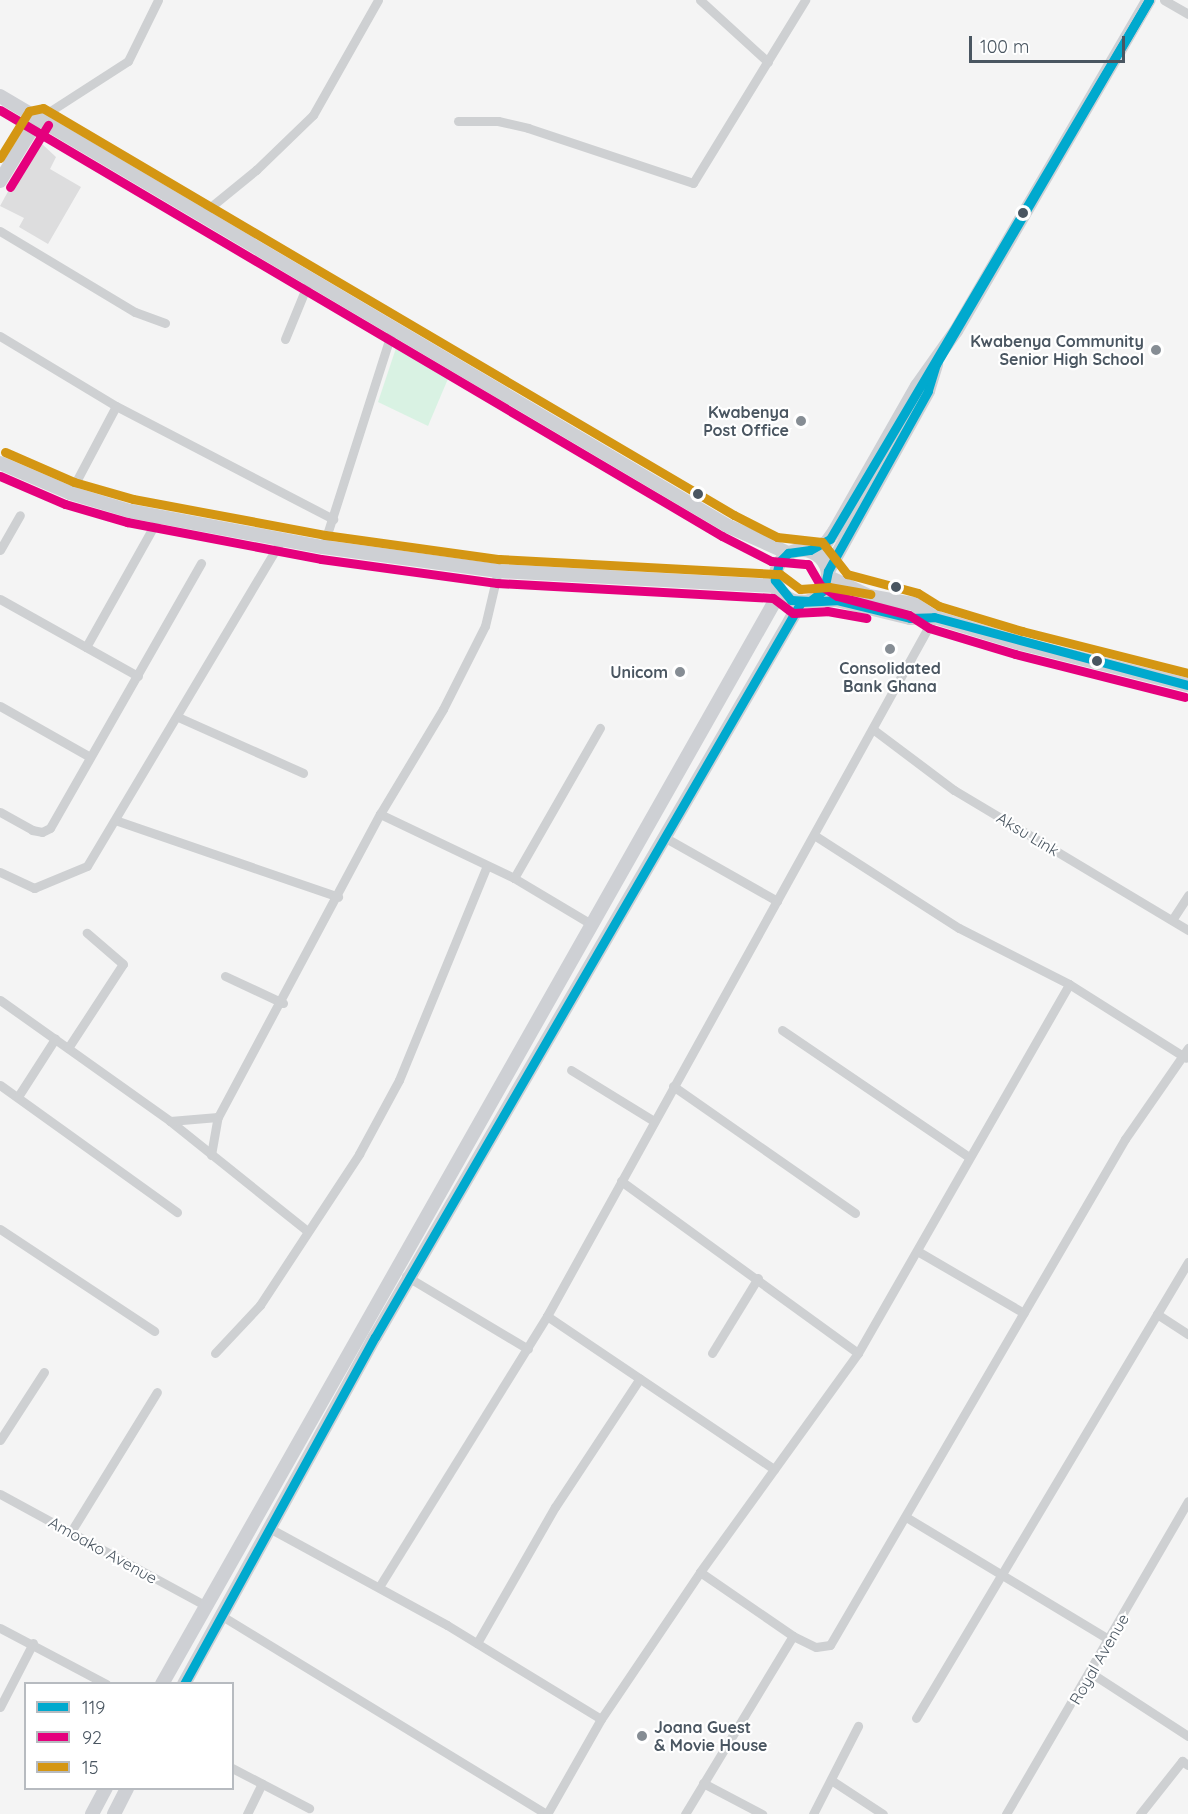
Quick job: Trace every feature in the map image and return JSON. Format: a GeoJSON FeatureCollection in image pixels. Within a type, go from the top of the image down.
{"type":"FeatureCollection","features":[{"type":"Feature","properties":{"kind":"main road"},"geometry":{"type":"LineString","coordinates":[[0,96],[202,213],[728,526],[788,553],[810,550],[830,539],[916,386],[936,364],[1149,0]]}},
{"type":"Feature","properties":{"kind":"main road"},"geometry":{"type":"LineString","coordinates":[[0,181],[38,119]]}},
{"type":"Feature","properties":{"kind":"main road"},"geometry":{"type":"LineString","coordinates":[[185,1682],[409,1278],[664,837],[806,602],[824,590],[828,574],[928,392],[936,364]]}},
{"type":"Feature","properties":{"kind":"main road"},"geometry":{"type":"LineString","coordinates":[[0,463],[70,493],[159,517],[323,548],[498,571],[779,589],[806,602],[836,600],[910,618],[934,617],[1188,685]]}},
{"type":"Feature","properties":{"kind":"main road"},"geometry":{"type":"LineString","coordinates":[[810,550],[822,558],[828,574],[869,596],[914,604],[934,617]]}},
{"type":"Feature","properties":{"kind":"main road"},"geometry":{"type":"LineString","coordinates":[[163,1682],[779,589],[777,568],[788,553]]}},
{"type":"Feature","properties":{"kind":"main road"},"geometry":{"type":"LineString","coordinates":[[92,1814],[105,1790]]}},
{"type":"Feature","properties":{"kind":"main road"},"geometry":{"type":"LineString","coordinates":[[114,1814],[127,1790]]}},
{"type":"Feature","properties":{"kind":"street"},"geometry":{"type":"LineString","coordinates":[[38,119],[128,61],[158,0]]}},
{"type":"Feature","properties":{"kind":"street"},"geometry":{"type":"LineString","coordinates":[[202,213],[256,170],[313,115],[378,0]]}},
{"type":"Feature","properties":{"kind":"street"},"geometry":{"type":"LineString","coordinates":[[700,0],[768,63]]}},
{"type":"Feature","properties":{"kind":"street"},"geometry":{"type":"LineString","coordinates":[[458,122],[498,121],[528,128],[693,183],[805,0]]}},
{"type":"Feature","properties":{"kind":"street"},"geometry":{"type":"LineString","coordinates":[[1164,0],[1188,14]]}},
{"type":"Feature","properties":{"kind":"street"},"geometry":{"type":"LineString","coordinates":[[0,231],[135,312],[165,323]]}},
{"type":"Feature","properties":{"kind":"street"},"geometry":{"type":"LineString","coordinates":[[285,339],[310,278]]}},
{"type":"Feature","properties":{"kind":"street"},"geometry":{"type":"LineString","coordinates":[[323,548],[393,327]]}},
{"type":"Feature","properties":{"kind":"street"},"geometry":{"type":"LineString","coordinates":[[0,336],[116,406],[333,519]]}},
{"type":"Feature","properties":{"kind":"street"},"geometry":{"type":"LineString","coordinates":[[70,493],[116,406]]}},
{"type":"Feature","properties":{"kind":"street"},"geometry":{"type":"LineString","coordinates":[[0,550],[20,515]]}},
{"type":"Feature","properties":{"kind":"street"},"geometry":{"type":"LineString","coordinates":[[86,646],[159,517]]}},
{"type":"Feature","properties":{"kind":"street"},"geometry":{"type":"LineString","coordinates":[[0,872],[34,888],[87,866],[282,540]]}},
{"type":"Feature","properties":{"kind":"street"},"geometry":{"type":"LineString","coordinates":[[0,812],[32,830],[50,828],[201,563]]}},
{"type":"Feature","properties":{"kind":"street"},"geometry":{"type":"LineString","coordinates":[[211,1155],[218,1117],[283,1003],[380,814],[485,626],[498,571]]}},
{"type":"Feature","properties":{"kind":"street"},"geometry":{"type":"LineString","coordinates":[[0,598],[138,676]]}},
{"type":"Feature","properties":{"kind":"street"},"geometry":{"type":"LineString","coordinates":[[379,1587],[547,1316],[874,730],[934,617]]}},
{"type":"Feature","properties":{"kind":"street"},"geometry":{"type":"LineString","coordinates":[[0,706],[90,757]]}},
{"type":"Feature","properties":{"kind":"street"},"geometry":{"type":"LineString","coordinates":[[178,717],[303,773]]}},
{"type":"Feature","properties":{"kind":"street"},"geometry":{"type":"LineString","coordinates":[[514,878],[600,728]]}},
{"type":"Feature","properties":{"kind":"street","name":"Aksu Link"},"geometry":{"type":"LineString","coordinates":[[874,730],[954,790],[1188,930]]}},
{"type":"Feature","properties":{"kind":"street"},"geometry":{"type":"LineString","coordinates":[[380,814],[486,868],[514,878],[591,924]]}},
{"type":"Feature","properties":{"kind":"street"},"geometry":{"type":"LineString","coordinates":[[115,820],[338,897]]}},
{"type":"Feature","properties":{"kind":"street"},"geometry":{"type":"LineString","coordinates":[[700,1572],[793,1636],[816,1647],[830,1645],[1125,1139],[1186,1054],[1069,984],[959,928],[814,835]]}},
{"type":"Feature","properties":{"kind":"street"},"geometry":{"type":"LineString","coordinates":[[664,837],[777,901]]}},
{"type":"Feature","properties":{"kind":"street"},"geometry":{"type":"LineString","coordinates":[[215,1353],[260,1305],[306,1230],[359,1154],[399,1080],[486,868]]}},
{"type":"Feature","properties":{"kind":"street"},"geometry":{"type":"LineString","coordinates":[[1172,920],[1188,895]]}},
{"type":"Feature","properties":{"kind":"street"},"geometry":{"type":"LineString","coordinates":[[68,1048],[123,964],[87,933]]}},
{"type":"Feature","properties":{"kind":"street"},"geometry":{"type":"LineString","coordinates":[[225,976],[283,1003]]}},
{"type":"Feature","properties":{"kind":"street"},"geometry":{"type":"LineString","coordinates":[[222,1616],[547,1814],[601,1719],[700,1572],[858,1353],[919,1252],[969,1157],[1069,984]]}},
{"type":"Feature","properties":{"kind":"street"},"geometry":{"type":"LineString","coordinates":[[0,1000],[170,1121],[306,1230]]}},
{"type":"Feature","properties":{"kind":"street"},"geometry":{"type":"LineString","coordinates":[[782,1030],[969,1157]]}},
{"type":"Feature","properties":{"kind":"street"},"geometry":{"type":"LineString","coordinates":[[19,1095],[55,1039]]}},
{"type":"Feature","properties":{"kind":"street"},"geometry":{"type":"LineString","coordinates":[[571,1070],[654,1121]]}},
{"type":"Feature","properties":{"kind":"street"},"geometry":{"type":"LineString","coordinates":[[0,1086],[19,1095],[177,1212]]}},
{"type":"Feature","properties":{"kind":"street"},"geometry":{"type":"LineString","coordinates":[[674,1086],[855,1213]]}},
{"type":"Feature","properties":{"kind":"street"},"geometry":{"type":"LineString","coordinates":[[170,1121],[218,1117]]}},
{"type":"Feature","properties":{"kind":"street"},"geometry":{"type":"LineString","coordinates":[[621,1181],[758,1278],[858,1353]]}},
{"type":"Feature","properties":{"kind":"street"},"geometry":{"type":"LineString","coordinates":[[0,1229],[154,1331]]}},
{"type":"Feature","properties":{"kind":"street"},"geometry":{"type":"LineString","coordinates":[[919,1252],[1024,1313]]}},
{"type":"Feature","properties":{"kind":"street"},"geometry":{"type":"LineString","coordinates":[[916,1718],[1005,1575],[1188,1262]]}},
{"type":"Feature","properties":{"kind":"street"},"geometry":{"type":"LineString","coordinates":[[394,1269],[528,1349]]}},
{"type":"Feature","properties":{"kind":"street"},"geometry":{"type":"LineString","coordinates":[[712,1353],[758,1278]]}},
{"type":"Feature","properties":{"kind":"street"},"geometry":{"type":"LineString","coordinates":[[1157,1314],[1188,1334]]}},
{"type":"Feature","properties":{"kind":"street"},"geometry":{"type":"LineString","coordinates":[[547,1316],[774,1469]]}},
{"type":"Feature","properties":{"kind":"street"},"geometry":{"type":"LineString","coordinates":[[0,1440],[44,1371]]}},
{"type":"Feature","properties":{"kind":"street"},"geometry":{"type":"LineString","coordinates":[[477,1643],[555,1507],[640,1378]]}},
{"type":"Feature","properties":{"kind":"street"},"geometry":{"type":"LineString","coordinates":[[72,1530],[157,1392]]}},
{"type":"Feature","properties":{"kind":"street","name":"Amoako Avenue"},"geometry":{"type":"LineString","coordinates":[[0,1494],[72,1530],[206,1606]]}},
{"type":"Feature","properties":{"kind":"street","name":"Royal Avenue"},"geometry":{"type":"LineString","coordinates":[[1006,1814],[1110,1641],[1188,1501]]}},
{"type":"Feature","properties":{"kind":"street"},"geometry":{"type":"LineString","coordinates":[[906,1517],[1005,1575],[1110,1641]]}},
{"type":"Feature","properties":{"kind":"street"},"geometry":{"type":"LineString","coordinates":[[271,1529],[477,1643],[601,1719]]}},
{"type":"Feature","properties":{"kind":"street"},"geometry":{"type":"LineString","coordinates":[[0,1628],[33,1643],[104,1682]]}},
{"type":"Feature","properties":{"kind":"street"},"geometry":{"type":"LineString","coordinates":[[685,1814],[793,1636]]}},
{"type":"Feature","properties":{"kind":"street"},"geometry":{"type":"LineString","coordinates":[[0,1707],[33,1643]]}},
{"type":"Feature","properties":{"kind":"street"},"geometry":{"type":"LineString","coordinates":[[1091,1673],[1188,1737]]}},
{"type":"Feature","properties":{"kind":"street"},"geometry":{"type":"LineString","coordinates":[[813,1814],[858,1726]]}},
{"type":"Feature","properties":{"kind":"street"},"geometry":{"type":"LineString","coordinates":[[1140,1814],[1185,1763],[1188,1752]]}},
{"type":"Feature","properties":{"kind":"street"},"geometry":{"type":"LineString","coordinates":[[234,1769],[309,1808]]}},
{"type":"Feature","properties":{"kind":"street"},"geometry":{"type":"LineString","coordinates":[[831,1780],[883,1814]]}},
{"type":"Feature","properties":{"kind":"street"},"geometry":{"type":"LineString","coordinates":[[247,1814],[262,1783]]}},
{"type":"Feature","properties":{"kind":"street"},"geometry":{"type":"LineString","coordinates":[[703,1783],[762,1814]]}},
{"type":"Feature","properties":{"kind":"green space"},"geometry":{"type":"Polygon","coordinates":[[[397,345],[450,374],[428,426],[378,402],[397,345]]]}},
{"type":"Feature","properties":{"kind":"building"},"geometry":{"type":"Polygon","coordinates":[[[42,144],[56,157],[50,169],[81,187],[48,244],[19,227],[24,218],[0,206],[33,146],[42,144]]]}},
{"type":"Feature","properties":{"kind":"transit line","name":"119"},"geometry":{"type":"LineString","coordinates":[[1149,0],[936,364],[928,391],[828,571],[824,590],[810,601],[791,600],[775,580],[779,562],[788,553],[810,550],[830,539],[1149,0]]}},
{"type":"Feature","properties":{"kind":"transit line","name":"15"},"geometry":{"type":"LineString","coordinates":[[0,158],[29,111],[43,108],[734,515],[777,537],[822,542],[847,574],[918,593],[939,606],[1022,631],[1188,673]]}},
{"type":"Feature","properties":{"kind":"transit line","name":"92"},"geometry":{"type":"LineString","coordinates":[[0,110],[722,536],[771,561],[808,564],[820,585],[837,596],[909,615],[929,628],[1015,654],[1185,697]]}},
{"type":"Feature","properties":{"kind":"transit line","name":"92"},"geometry":{"type":"LineString","coordinates":[[10,187],[48,125]]}},
{"type":"Feature","properties":{"kind":"transit line","name":"15"},"geometry":{"type":"LineString","coordinates":[[5,452],[74,482],[133,499],[325,535],[499,559],[780,574],[800,589],[829,587],[870,594]]}},
{"type":"Feature","properties":{"kind":"transit line","name":"92"},"geometry":{"type":"LineString","coordinates":[[0,476],[65,504],[127,522],[321,559],[497,583],[773,598],[793,613],[827,611],[866,618]]}},
{"type":"Feature","properties":{"kind":"transit line","name":"119"},"geometry":{"type":"LineString","coordinates":[[801,602],[836,600],[910,618],[934,617],[1188,685]]}},
{"type":"Feature","properties":{"kind":"transit line","name":"119"},"geometry":{"type":"LineString","coordinates":[[185,1682],[375,1337],[801,602]]}},
{"type":"Feature","properties":{"kind":"place","name":"Kwabenya Community Senior High School"},"geometry":{"type":"Point","coordinates":[1156,350]}},
{"type":"Feature","properties":{"kind":"place","name":"Kwabenya Post Office"},"geometry":{"type":"Point","coordinates":[801,421]}},
{"type":"Feature","properties":{"kind":"place","name":"Consolidated Bank Ghana"},"geometry":{"type":"Point","coordinates":[890,649]}},
{"type":"Feature","properties":{"kind":"place","name":"Unicom"},"geometry":{"type":"Point","coordinates":[680,672]}},
{"type":"Feature","properties":{"kind":"place","name":"Joana Guest & Movie House"},"geometry":{"type":"Point","coordinates":[642,1736]}}]}
